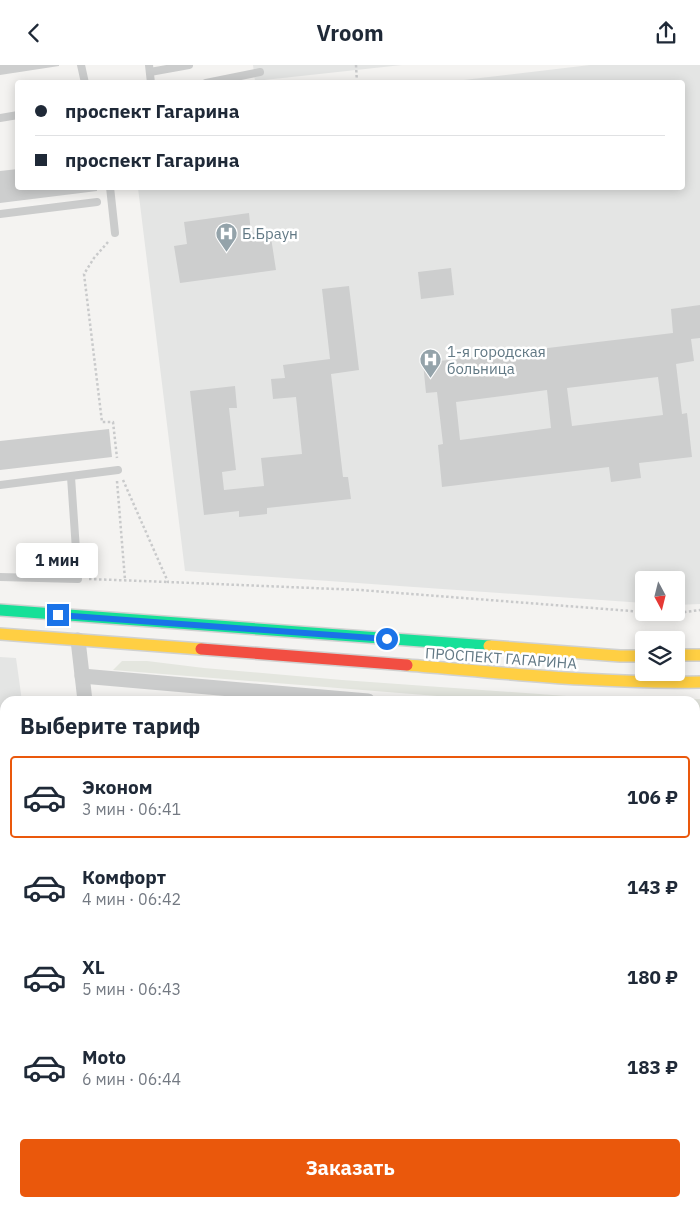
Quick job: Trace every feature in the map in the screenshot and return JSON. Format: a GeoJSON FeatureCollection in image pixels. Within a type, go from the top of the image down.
{"type":"FeatureCollection","features":[{"type":"Feature","properties":{"kind":"main road","name":"ПРОСПЕКТ ГАГАРИНА"},"geometry":{"type":"LineString","coordinates":[[0,610],[635,656]]}},
{"type":"Feature","properties":{"kind":"main road","name":"ПРОСПЕКТ ГАГАРИНА"},"geometry":{"type":"LineString","coordinates":[[0,634],[598,681],[700,682]]}},
{"type":"Feature","properties":{"kind":"main road"},"geometry":{"type":"LineString","coordinates":[[685,655],[700,655]]}},
{"type":"Feature","properties":{"kind":"street"},"geometry":{"type":"LineString","coordinates":[[78,640],[84,696]]}},
{"type":"Feature","properties":{"kind":"street"},"geometry":{"type":"LineString","coordinates":[[82,676],[311,696]]}},
{"type":"Feature","properties":{"kind":"lane"},"geometry":{"type":"LineString","coordinates":[[81,65],[84,80]]}},
{"type":"Feature","properties":{"kind":"lane"},"geometry":{"type":"LineString","coordinates":[[149,69],[189,65]]}},
{"type":"Feature","properties":{"kind":"lane"},"geometry":{"type":"LineString","coordinates":[[221,80],[260,72]]}},
{"type":"Feature","properties":{"kind":"lane"},"geometry":{"type":"LineString","coordinates":[[0,118],[15,116]]}},
{"type":"Feature","properties":{"kind":"lane"},"geometry":{"type":"LineString","coordinates":[[110,190],[115,233]]}},
{"type":"Feature","properties":{"kind":"lane"},"geometry":{"type":"LineString","coordinates":[[0,214],[97,202]]}},
{"type":"Feature","properties":{"kind":"lane"},"geometry":{"type":"LineString","coordinates":[[0,485],[118,470]]}},
{"type":"Feature","properties":{"kind":"lane"},"geometry":{"type":"LineString","coordinates":[[0,577],[78,579],[71,477]]}},
{"type":"Feature","properties":{"kind":"path"},"geometry":{"type":"LineString","coordinates":[[356,65],[357,80]]}},
{"type":"Feature","properties":{"kind":"path"},"geometry":{"type":"LineString","coordinates":[[115,233],[94,258],[84,275],[102,422],[113,422],[118,470],[116,486],[125,580]]}},
{"type":"Feature","properties":{"kind":"path"},"geometry":{"type":"LineString","coordinates":[[118,470],[168,582]]}},
{"type":"Feature","properties":{"kind":"path"},"geometry":{"type":"LineString","coordinates":[[78,579],[360,590],[635,611]]}},
{"type":"Feature","properties":{"kind":"path"},"geometry":{"type":"LineString","coordinates":[[685,612],[700,610]]}},
{"type":"Feature","properties":{"kind":"shaded area"},"geometry":{"type":"Polygon","coordinates":[[[253,65],[402,65],[264,80],[255,80],[253,65]]]}},
{"type":"Feature","properties":{"kind":"shaded area","name":"1-я городская больница"},"geometry":{"type":"Polygon","coordinates":[[[590,65],[700,65],[700,604],[685,605],[685,571],[635,571],[635,602],[185,571],[138,190],[685,190],[685,80],[464,80],[590,65]]]}},
{"type":"Feature","properties":{"kind":"shaded area"},"geometry":{"type":"Polygon","coordinates":[[[0,657],[16,658],[21,696],[0,696],[0,657]]]}},
{"type":"Feature","properties":{"kind":"shaded area"},"geometry":{"type":"Polygon","coordinates":[[[122,661],[147,661],[342,680],[566,696],[437,696],[113,670],[122,661]]]}},
{"type":"Feature","properties":{"kind":"building"},"geometry":{"type":"Polygon","coordinates":[[[0,65],[59,65],[59,66],[0,75],[0,65]]]}},
{"type":"Feature","properties":{"kind":"building"},"geometry":{"type":"Polygon","coordinates":[[[15,169],[15,190],[97,191],[0,203],[0,171],[15,169]]]}},
{"type":"Feature","properties":{"kind":"building"},"geometry":{"type":"Polygon","coordinates":[[[249,213],[251,233],[270,231],[276,270],[180,283],[174,246],[187,244],[184,222],[249,213]]]}},
{"type":"Feature","properties":{"kind":"building"},"geometry":{"type":"Polygon","coordinates":[[[451,268],[454,295],[421,299],[418,272],[451,268]]]}},
{"type":"Feature","properties":{"kind":"building"},"geometry":{"type":"Polygon","coordinates":[[[349,286],[359,370],[331,374],[343,477],[348,477],[351,499],[267,508],[267,514],[239,517],[239,511],[204,515],[190,391],[235,386],[237,408],[229,408],[236,470],[222,472],[224,490],[264,486],[261,458],[302,454],[296,397],[273,399],[271,379],[285,378],[283,365],[330,359],[322,289],[349,286]]]}},
{"type":"Feature","properties":{"kind":"building"},"geometry":{"type":"Polygon","coordinates":[[[700,305],[700,338],[691,339],[694,361],[676,364],[682,414],[687,413],[692,457],[639,463],[641,478],[611,482],[609,467],[442,487],[438,445],[443,444],[437,392],[426,393],[423,363],[673,333],[671,309],[700,305]],[[658,377],[567,388],[572,426],[663,415],[658,377]],[[547,390],[456,402],[460,440],[551,428],[547,390]]]}},
{"type":"Feature","properties":{"kind":"building"},"geometry":{"type":"Polygon","coordinates":[[[109,429],[112,457],[0,470],[0,441],[109,429]]]}},
{"type":"Feature","properties":{"kind":"traffic: fast"},"geometry":{"type":"LineString","coordinates":[[0,610],[489,646]]}},
{"type":"Feature","properties":{"kind":"traffic: slow"},"geometry":{"type":"LineString","coordinates":[[0,634],[201,649]]}},
{"type":"Feature","properties":{"kind":"traffic: slow"},"geometry":{"type":"LineString","coordinates":[[489,646],[635,656]]}},
{"type":"Feature","properties":{"kind":"traffic: slow"},"geometry":{"type":"LineString","coordinates":[[685,655],[700,655]]}},
{"type":"Feature","properties":{"kind":"traffic: slow"},"geometry":{"type":"LineString","coordinates":[[407,665],[590,680],[700,682]]}},
{"type":"Feature","properties":{"kind":"traffic: jam"},"geometry":{"type":"LineString","coordinates":[[201,649],[407,665]]}},
{"type":"Feature","properties":{"kind":"place","name":"Б.Браун"},"geometry":{"type":"Point","coordinates":[226,252]}},
{"type":"Feature","properties":{"kind":"place","name":"1-я городская больница"},"geometry":{"type":"Point","coordinates":[431,379]}},
{"type":"Feature","properties":{"kind":"route"},"geometry":{"type":"LineString","coordinates":[[58,615],[387,639]]}}]}
